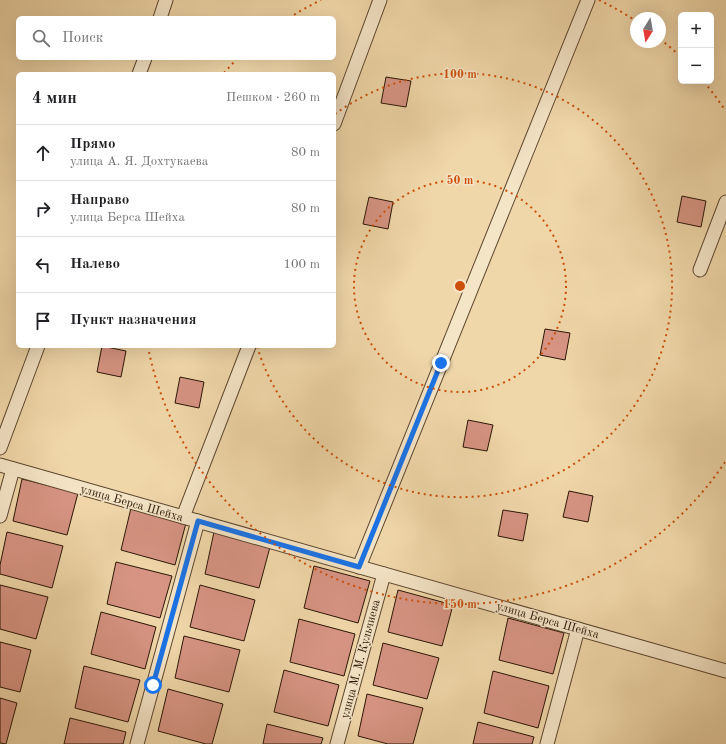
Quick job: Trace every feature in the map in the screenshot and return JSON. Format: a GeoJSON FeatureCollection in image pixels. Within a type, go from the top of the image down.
{"type":"FeatureCollection","features":[{"type":"Feature","properties":{"kind":"street"},"geometry":{"type":"LineString","coordinates":[[161,16],[166,0]]}},
{"type":"Feature","properties":{"kind":"street"},"geometry":{"type":"LineString","coordinates":[[336,119],[380,0]]}},
{"type":"Feature","properties":{"kind":"street"},"geometry":{"type":"LineString","coordinates":[[359,567],[588,0]]}},
{"type":"Feature","properties":{"kind":"street"},"geometry":{"type":"LineString","coordinates":[[140,72],[144,60]]}},
{"type":"Feature","properties":{"kind":"street"},"geometry":{"type":"LineString","coordinates":[[700,270],[726,202]]}},
{"type":"Feature","properties":{"kind":"street"},"geometry":{"type":"LineString","coordinates":[[0,448],[37,348]]}},
{"type":"Feature","properties":{"kind":"street"},"geometry":{"type":"LineString","coordinates":[[183,517],[247,348]]}},
{"type":"Feature","properties":{"kind":"street","name":"улица Берса Шейха"},"geometry":{"type":"LineString","coordinates":[[0,465],[726,671]]}},
{"type":"Feature","properties":{"kind":"street"},"geometry":{"type":"LineString","coordinates":[[0,516],[13,469]]}},
{"type":"Feature","properties":{"kind":"street"},"geometry":{"type":"LineString","coordinates":[[137,744],[198,521]]}},
{"type":"Feature","properties":{"kind":"street","name":"улица М. М. Кульчиева"},"geometry":{"type":"LineString","coordinates":[[337,744],[384,574]]}},
{"type":"Feature","properties":{"kind":"street"},"geometry":{"type":"LineString","coordinates":[[547,744],[578,629]]}},
{"type":"Feature","properties":{"kind":"building"},"geometry":{"type":"Polygon","coordinates":[[[386,77],[411,81],[406,107],[381,103],[386,77]]]}},
{"type":"Feature","properties":{"kind":"building"},"geometry":{"type":"Polygon","coordinates":[[[682,196],[706,201],[701,227],[677,222],[682,196]]]}},
{"type":"Feature","properties":{"kind":"building"},"geometry":{"type":"Polygon","coordinates":[[[369,197],[393,202],[388,229],[363,224],[369,197]]]}},
{"type":"Feature","properties":{"kind":"building"},"geometry":{"type":"Polygon","coordinates":[[[545,329],[570,333],[565,360],[540,355],[545,329]]]}},
{"type":"Feature","properties":{"kind":"building"},"geometry":{"type":"Polygon","coordinates":[[[102,348],[112,348],[126,351],[121,377],[97,372],[102,348]]]}},
{"type":"Feature","properties":{"kind":"building"},"geometry":{"type":"Polygon","coordinates":[[[180,377],[204,382],[199,408],[175,403],[180,377]]]}},
{"type":"Feature","properties":{"kind":"building"},"geometry":{"type":"Polygon","coordinates":[[[468,420],[493,425],[487,451],[463,447],[468,420]]]}},
{"type":"Feature","properties":{"kind":"building"},"geometry":{"type":"Polygon","coordinates":[[[22,479],[78,493],[67,535],[13,521],[22,479]]]}},
{"type":"Feature","properties":{"kind":"building"},"geometry":{"type":"Polygon","coordinates":[[[569,491],[593,496],[588,522],[563,517],[569,491]]]}},
{"type":"Feature","properties":{"kind":"building"},"geometry":{"type":"Polygon","coordinates":[[[131,508],[186,523],[175,565],[121,550],[131,508]]]}},
{"type":"Feature","properties":{"kind":"building"},"geometry":{"type":"Polygon","coordinates":[[[503,510],[528,514],[523,541],[498,536],[503,510]]]}},
{"type":"Feature","properties":{"kind":"building"},"geometry":{"type":"Polygon","coordinates":[[[7,532],[63,546],[52,588],[0,574],[0,565],[7,532]]]}},
{"type":"Feature","properties":{"kind":"building"},"geometry":{"type":"Polygon","coordinates":[[[214,532],[270,547],[259,588],[205,574],[214,532]]]}},
{"type":"Feature","properties":{"kind":"building"},"geometry":{"type":"Polygon","coordinates":[[[116,562],[172,576],[160,618],[107,604],[116,562]]]}},
{"type":"Feature","properties":{"kind":"building"},"geometry":{"type":"Polygon","coordinates":[[[314,566],[370,581],[358,623],[304,608],[314,566]]]}},
{"type":"Feature","properties":{"kind":"building"},"geometry":{"type":"Polygon","coordinates":[[[0,585],[48,597],[36,639],[0,629],[0,585]]]}},
{"type":"Feature","properties":{"kind":"building"},"geometry":{"type":"Polygon","coordinates":[[[200,585],[255,600],[244,641],[190,627],[200,585]]]}},
{"type":"Feature","properties":{"kind":"building"},"geometry":{"type":"Polygon","coordinates":[[[398,590],[453,605],[442,646],[388,632],[398,590]]]}},
{"type":"Feature","properties":{"kind":"building"},"geometry":{"type":"Polygon","coordinates":[[[101,612],[156,627],[145,669],[91,654],[101,612]]]}},
{"type":"Feature","properties":{"kind":"building"},"geometry":{"type":"Polygon","coordinates":[[[508,618],[564,633],[553,674],[499,660],[508,618]]]}},
{"type":"Feature","properties":{"kind":"building"},"geometry":{"type":"Polygon","coordinates":[[[299,619],[355,634],[344,676],[290,662],[299,619]]]}},
{"type":"Feature","properties":{"kind":"building"},"geometry":{"type":"Polygon","coordinates":[[[184,636],[240,650],[229,692],[175,678],[184,636]]]}},
{"type":"Feature","properties":{"kind":"building"},"geometry":{"type":"Polygon","coordinates":[[[0,642],[31,650],[20,692],[0,687],[0,642]]]}},
{"type":"Feature","properties":{"kind":"building"},"geometry":{"type":"Polygon","coordinates":[[[383,643],[439,658],[427,699],[373,685],[383,643]]]}},
{"type":"Feature","properties":{"kind":"building"},"geometry":{"type":"Polygon","coordinates":[[[84,666],[140,680],[128,722],[75,708],[84,666]]]}},
{"type":"Feature","properties":{"kind":"building"},"geometry":{"type":"Polygon","coordinates":[[[284,670],[339,685],[328,726],[274,712],[284,670]]]}},
{"type":"Feature","properties":{"kind":"building"},"geometry":{"type":"Polygon","coordinates":[[[493,671],[549,686],[538,728],[484,713],[493,671]]]}},
{"type":"Feature","properties":{"kind":"building"},"geometry":{"type":"Polygon","coordinates":[[[168,689],[223,704],[212,744],[206,744],[158,731],[168,689]]]}},
{"type":"Feature","properties":{"kind":"building"},"geometry":{"type":"Polygon","coordinates":[[[367,694],[423,708],[413,744],[388,744],[358,736],[367,694]]]}},
{"type":"Feature","properties":{"kind":"building"},"geometry":{"type":"Polygon","coordinates":[[[0,698],[17,703],[6,744],[0,743],[0,698]]]}},
{"type":"Feature","properties":{"kind":"building"},"geometry":{"type":"Polygon","coordinates":[[[70,718],[126,732],[123,744],[64,744],[70,718]]]}},
{"type":"Feature","properties":{"kind":"building"},"geometry":{"type":"Polygon","coordinates":[[[478,722],[534,737],[532,744],[473,744],[478,722]]]}},
{"type":"Feature","properties":{"kind":"building"},"geometry":{"type":"Polygon","coordinates":[[[267,724],[323,738],[321,744],[263,744],[267,724]]]}},
{"type":"Feature","properties":{"kind":"route"},"geometry":{"type":"LineString","coordinates":[[153,685],[198,521],[359,567],[441,363]]}}]}
